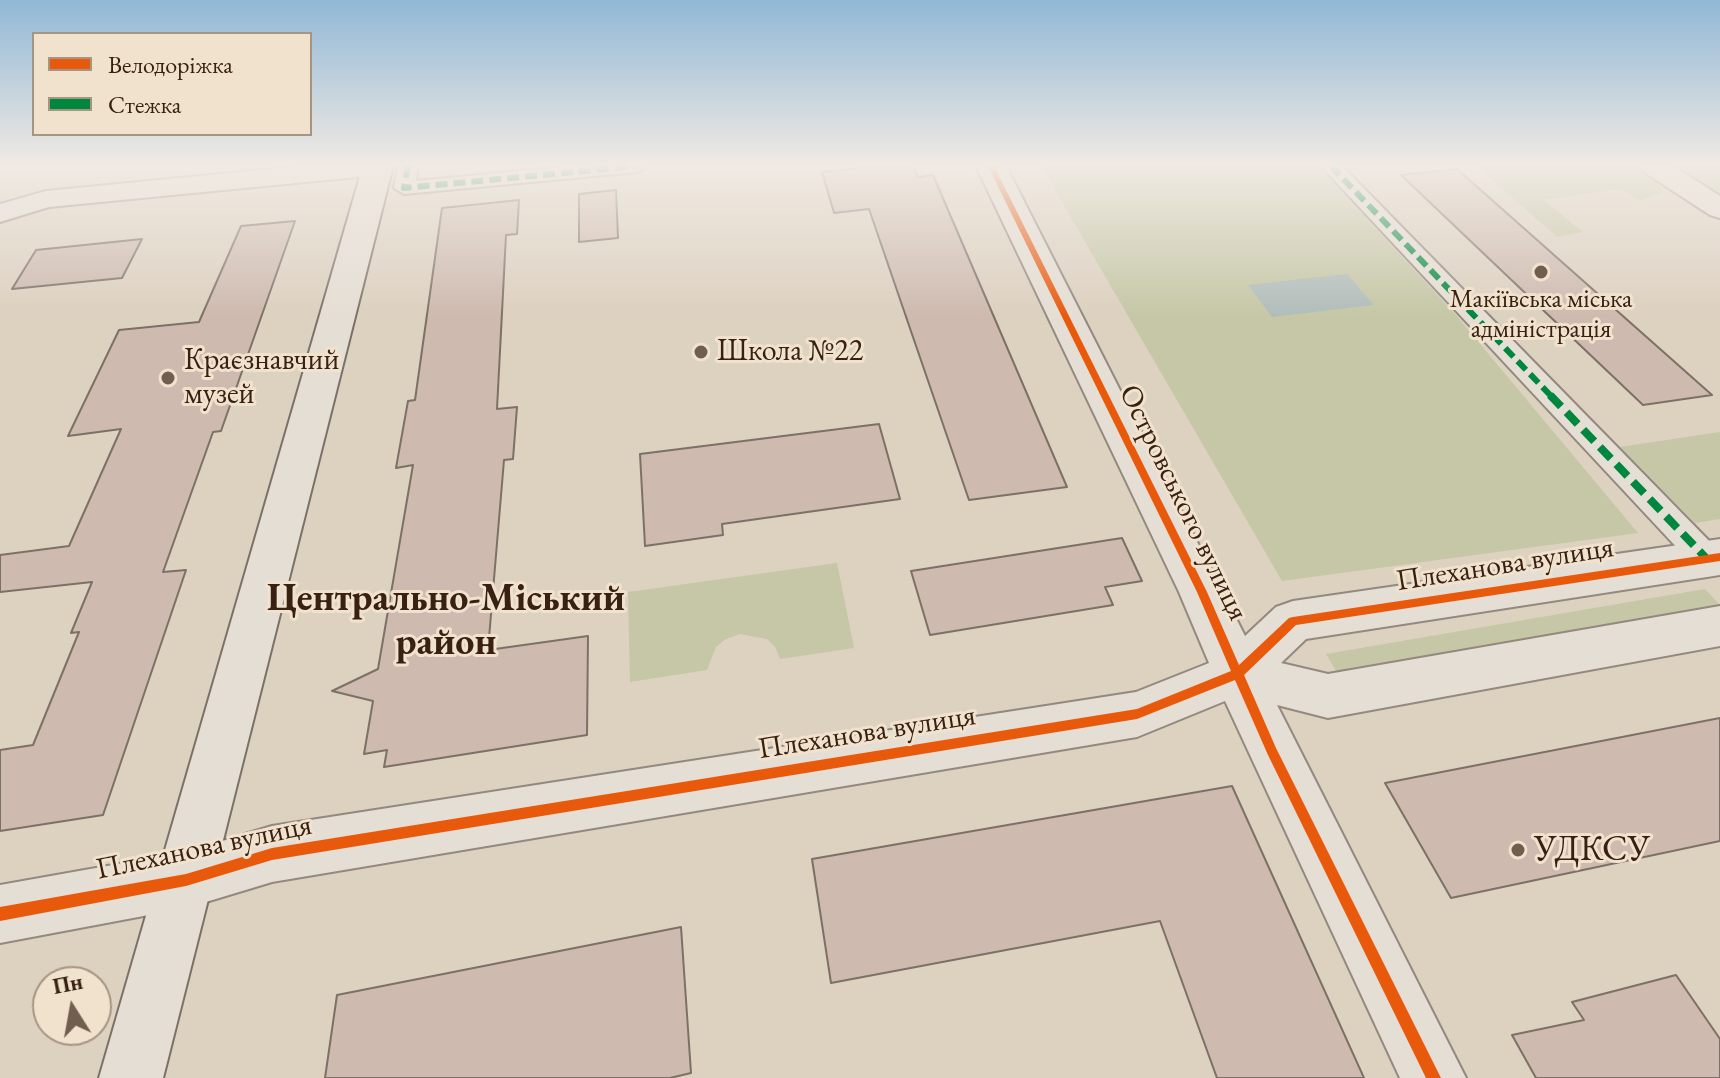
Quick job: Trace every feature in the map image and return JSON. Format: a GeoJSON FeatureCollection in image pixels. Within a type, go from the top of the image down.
{"type":"FeatureCollection","features":[{"type":"Feature","properties":{"kind":"street"},"geometry":{"type":"LineString","coordinates":[[4,216],[30,220],[58,216]]}},
{"type":"Feature","properties":{"kind":"street"},"geometry":{"type":"LineString","coordinates":[[131,1078],[365,216]]}},
{"type":"Feature","properties":{"kind":"street","name":"Островського вулиця"},"geometry":{"type":"LineString","coordinates":[[1016,216],[1202,592],[1272,751],[1434,1078]]}},
{"type":"Feature","properties":{"kind":"street"},"geometry":{"type":"LineString","coordinates":[[1380,216],[1713,557]]}},
{"type":"Feature","properties":{"kind":"street","name":"Плеханова вулиця"},"geometry":{"type":"LineString","coordinates":[[0,914],[186,880],[296,850],[1137,714],[1237,674],[1293,621],[1713,557]]}},
{"type":"Feature","properties":{"kind":"street"},"geometry":{"type":"LineString","coordinates":[[1237,674],[1328,696],[1720,626]]}},
{"type":"Feature","properties":{"kind":"green space"},"geometry":{"type":"Polygon","coordinates":[[[1070,216],[1365,216],[1455,314],[1638,533],[1282,581],[1070,216]]]}},
{"type":"Feature","properties":{"kind":"green space"},"geometry":{"type":"Polygon","coordinates":[[[1533,216],[1564,216],[1583,232],[1557,237],[1533,216]]]}},
{"type":"Feature","properties":{"kind":"green space"},"geometry":{"type":"Polygon","coordinates":[[[1720,432],[1720,519],[1695,523],[1620,447],[1720,432]]]}},
{"type":"Feature","properties":{"kind":"green space"},"geometry":{"type":"Polygon","coordinates":[[[837,563],[854,648],[780,659],[767,639],[740,634],[716,647],[707,670],[630,682],[628,592],[837,563]]]}},
{"type":"Feature","properties":{"kind":"green space"},"geometry":{"type":"Polygon","coordinates":[[[1705,589],[1720,605],[1720,618],[1343,683],[1326,654],[1705,589]]]}},
{"type":"Feature","properties":{"kind":"shaded area"},"geometry":{"type":"Polygon","coordinates":[[[1347,274],[1374,305],[1272,317],[1248,285],[1347,274]]]}},
{"type":"Feature","properties":{"kind":"building"},"geometry":{"type":"Polygon","coordinates":[[[441,216],[518,216],[517,234],[506,235],[497,409],[517,407],[513,459],[504,460],[488,650],[588,636],[587,735],[384,767],[387,750],[364,754],[373,701],[332,691],[378,669],[413,465],[396,468],[408,401],[415,400],[441,216]]]}},
{"type":"Feature","properties":{"kind":"building"},"geometry":{"type":"Polygon","coordinates":[[[579,216],[617,216],[618,238],[579,242],[579,216]]]}},
{"type":"Feature","properties":{"kind":"building"},"geometry":{"type":"Polygon","coordinates":[[[872,216],[951,216],[1067,487],[969,500],[872,216]]]}},
{"type":"Feature","properties":{"kind":"building"},"geometry":{"type":"Polygon","coordinates":[[[1444,216],[1510,216],[1712,395],[1643,405],[1444,216]]]}},
{"type":"Feature","properties":{"kind":"building"},"geometry":{"type":"Polygon","coordinates":[[[295,221],[221,431],[213,432],[163,572],[186,570],[103,815],[0,831],[0,750],[33,745],[79,632],[71,633],[92,582],[0,592],[0,555],[69,546],[121,429],[68,436],[119,330],[199,322],[241,226],[295,221]]]}},
{"type":"Feature","properties":{"kind":"building"},"geometry":{"type":"Polygon","coordinates":[[[142,239],[122,278],[12,289],[36,250],[142,239]]]}},
{"type":"Feature","properties":{"kind":"building"},"geometry":{"type":"Polygon","coordinates":[[[879,424],[900,499],[722,524],[723,535],[645,546],[640,454],[879,424]]]}},
{"type":"Feature","properties":{"kind":"building"},"geometry":{"type":"Polygon","coordinates":[[[1122,538],[1142,581],[1105,587],[1113,605],[930,635],[911,571],[1122,538]]]}},
{"type":"Feature","properties":{"kind":"building"},"geometry":{"type":"Polygon","coordinates":[[[1720,718],[1720,841],[1451,898],[1385,783],[1720,718]]]}},
{"type":"Feature","properties":{"kind":"building"},"geometry":{"type":"Polygon","coordinates":[[[1232,786],[1364,1078],[1217,1078],[1160,921],[831,983],[812,859],[1232,786]]]}},
{"type":"Feature","properties":{"kind":"building"},"geometry":{"type":"Polygon","coordinates":[[[681,927],[691,1073],[670,1078],[325,1078],[337,995],[681,927]]]}},
{"type":"Feature","properties":{"kind":"building"},"geometry":{"type":"Polygon","coordinates":[[[1676,975],[1720,1039],[1720,1078],[1536,1078],[1512,1035],[1584,1020],[1572,1002],[1676,975]]]}},
{"type":"Feature","properties":{"kind":"marked path"},"geometry":{"type":"LineString","coordinates":[[1379,216],[1706,558]]}},
{"type":"Feature","properties":{"kind":"cycle path"},"geometry":{"type":"LineString","coordinates":[[1016,216],[1202,592],[1272,751],[1434,1078]]}},
{"type":"Feature","properties":{"kind":"cycle path"},"geometry":{"type":"LineString","coordinates":[[0,914],[186,880],[272,854],[1137,714],[1237,674],[1293,621],[1720,557]]}},
{"type":"Feature","properties":{"kind":"place","name":"Макіївська міська адміністрація"},"geometry":{"type":"Point","coordinates":[1541,272]}},
{"type":"Feature","properties":{"kind":"place","name":"Школа №22"},"geometry":{"type":"Point","coordinates":[701,352]}},
{"type":"Feature","properties":{"kind":"place","name":"Краєзнавчий музей"},"geometry":{"type":"Point","coordinates":[168,378]}},
{"type":"Feature","properties":{"kind":"place","name":"УДКСУ"},"geometry":{"type":"Point","coordinates":[1518,850]}},
{"type":"Feature","properties":{"kind":"district","name":"Центрально-Міський район"},"geometry":{"type":"Point","coordinates":[446,622]}}]}
